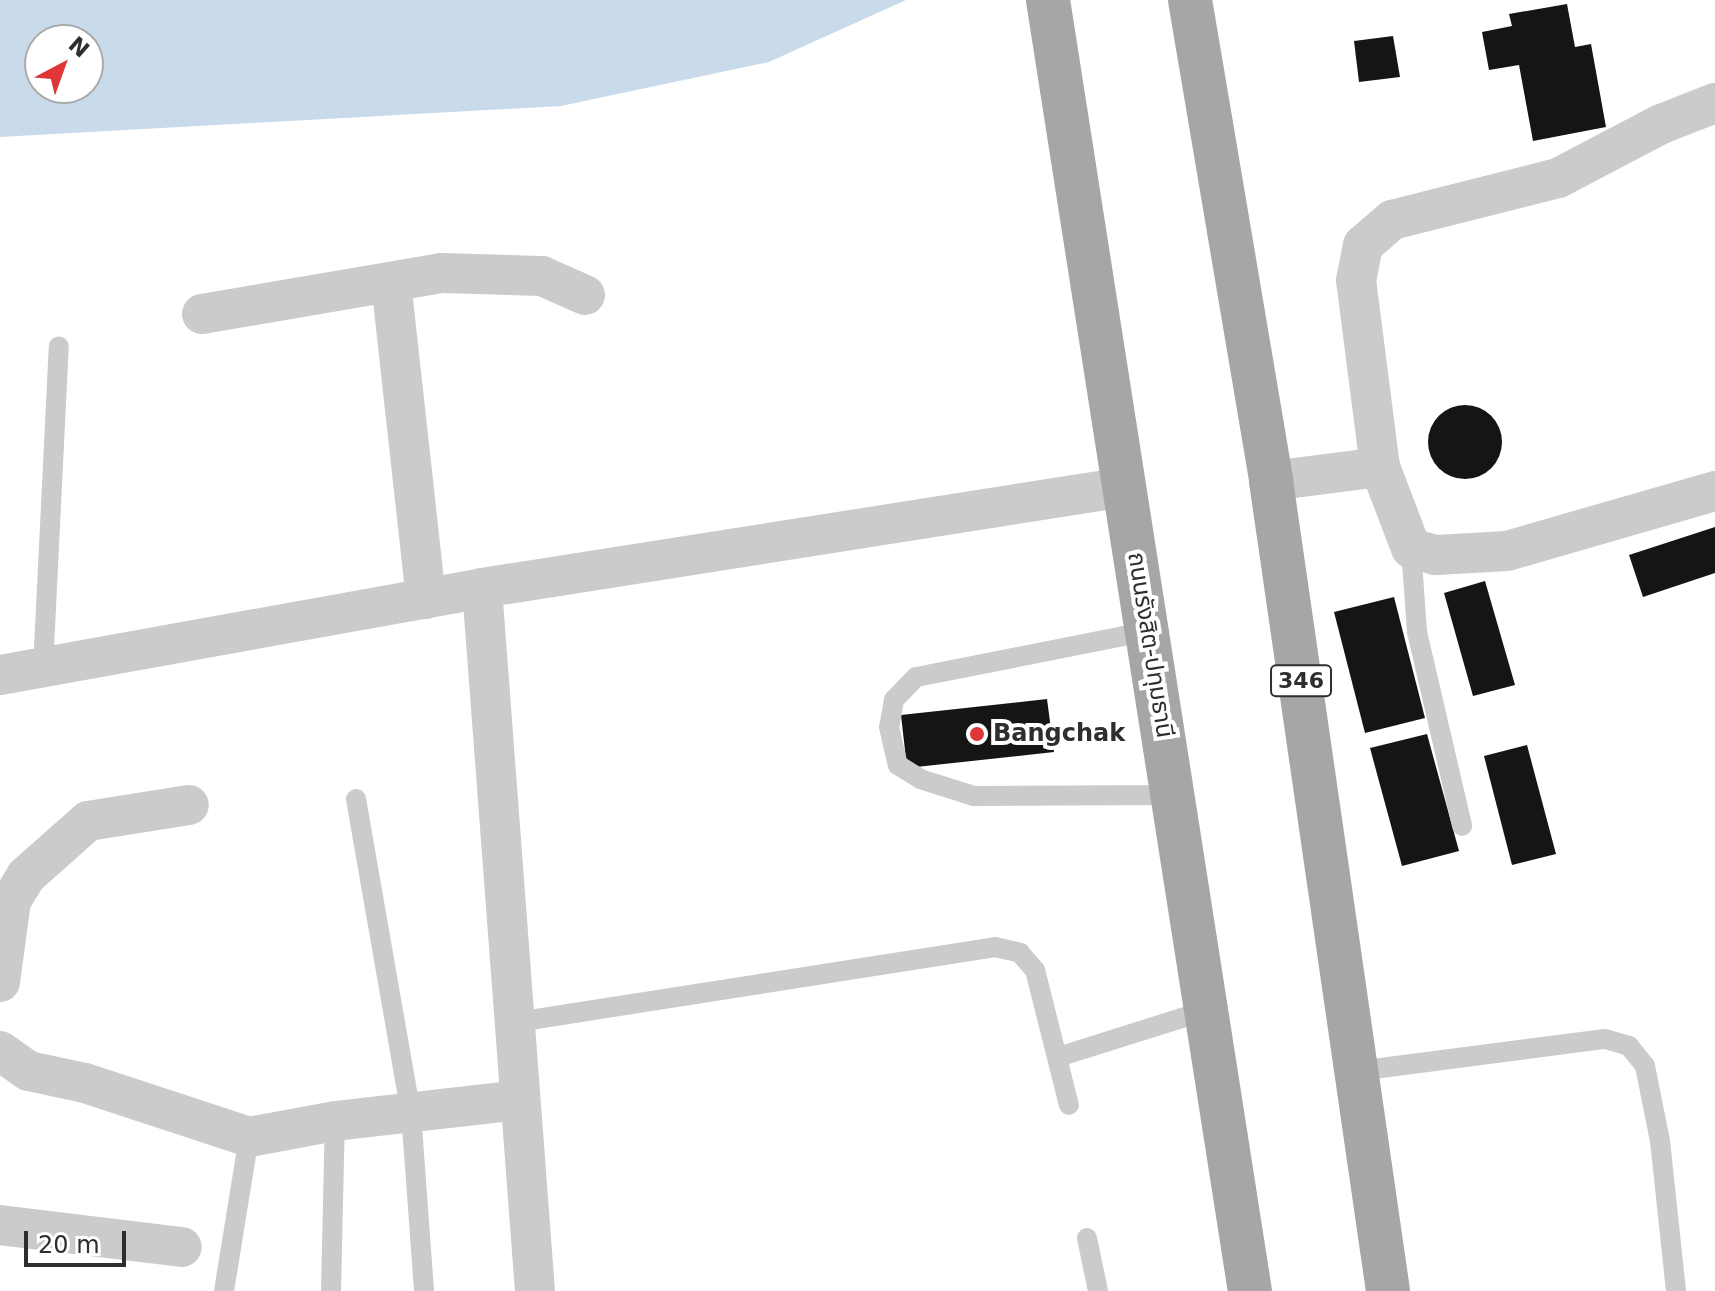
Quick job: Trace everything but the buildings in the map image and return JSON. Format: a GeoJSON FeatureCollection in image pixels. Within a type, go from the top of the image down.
{"type":"FeatureCollection","features":[{"type":"Feature","properties":{"kind":"main road","name":"ถนนรังสิต-ปทุมธานี"},"geometry":{"type":"LineString","coordinates":[[1048,0],[1250,1291]]}},
{"type":"Feature","properties":{"kind":"main road","name":"346"},"geometry":{"type":"LineString","coordinates":[[1190,0],[1271,481],[1388,1291]]}},
{"type":"Feature","properties":{"kind":"street"},"geometry":{"type":"LineString","coordinates":[[1715,103],[1661,124],[1558,178],[1392,220],[1363,245],[1356,280],[1380,467],[1411,548],[1436,555],[1507,551],[1715,491]]}},
{"type":"Feature","properties":{"kind":"street"},"geometry":{"type":"LineString","coordinates":[[202,314],[442,273],[542,276],[585,295]]}},
{"type":"Feature","properties":{"kind":"street"},"geometry":{"type":"LineString","coordinates":[[391,282],[426,599]]}},
{"type":"Feature","properties":{"kind":"street"},"geometry":{"type":"LineString","coordinates":[[1271,481],[1380,467]]}},
{"type":"Feature","properties":{"kind":"street"},"geometry":{"type":"LineString","coordinates":[[0,675],[482,588],[1125,487]]}},
{"type":"Feature","properties":{"kind":"street"},"geometry":{"type":"LineString","coordinates":[[482,588],[535,1291]]}},
{"type":"Feature","properties":{"kind":"street"},"geometry":{"type":"LineString","coordinates":[[0,982],[11,901],[26,876],[88,821],[189,805]]}},
{"type":"Feature","properties":{"kind":"street"},"geometry":{"type":"LineString","coordinates":[[0,1051],[29,1071],[85,1083],[249,1137],[335,1121],[520,1100]]}},
{"type":"Feature","properties":{"kind":"street"},"geometry":{"type":"LineString","coordinates":[[0,1225],[182,1247]]}},
{"type":"Feature","properties":{"kind":"lane"},"geometry":{"type":"LineString","coordinates":[[43,669],[59,346]]}},
{"type":"Feature","properties":{"kind":"lane"},"geometry":{"type":"LineString","coordinates":[[1411,548],[1417,632],[1462,826]]}},
{"type":"Feature","properties":{"kind":"lane"},"geometry":{"type":"LineString","coordinates":[[1149,631],[916,677],[894,700],[889,727],[898,765],[920,779],[974,796],[1174,795]]}},
{"type":"Feature","properties":{"kind":"lane"},"geometry":{"type":"LineString","coordinates":[[356,799],[411,1113],[424,1291]]}},
{"type":"Feature","properties":{"kind":"lane"},"geometry":{"type":"LineString","coordinates":[[517,1022],[995,947],[1020,953],[1035,970],[1069,1105]]}},
{"type":"Feature","properties":{"kind":"lane"},"geometry":{"type":"LineString","coordinates":[[1058,1057],[1207,1010]]}},
{"type":"Feature","properties":{"kind":"lane"},"geometry":{"type":"LineString","coordinates":[[1358,1071],[1605,1039],[1629,1046],[1645,1066],[1660,1141],[1676,1291]]}},
{"type":"Feature","properties":{"kind":"lane"},"geometry":{"type":"LineString","coordinates":[[331,1291],[335,1121]]}},
{"type":"Feature","properties":{"kind":"lane"},"geometry":{"type":"LineString","coordinates":[[224,1291],[249,1137]]}},
{"type":"Feature","properties":{"kind":"lane"},"geometry":{"type":"LineString","coordinates":[[1087,1238],[1098,1291]]}},
{"type":"Feature","properties":{"kind":"water"},"geometry":{"type":"Polygon","coordinates":[[[0,0],[906,0],[769,62],[561,106],[0,137],[0,0]]]}},
{"type":"Feature","properties":{"kind":"place","name":"Bangchak"},"geometry":{"type":"Point","coordinates":[977,734]}}]}
